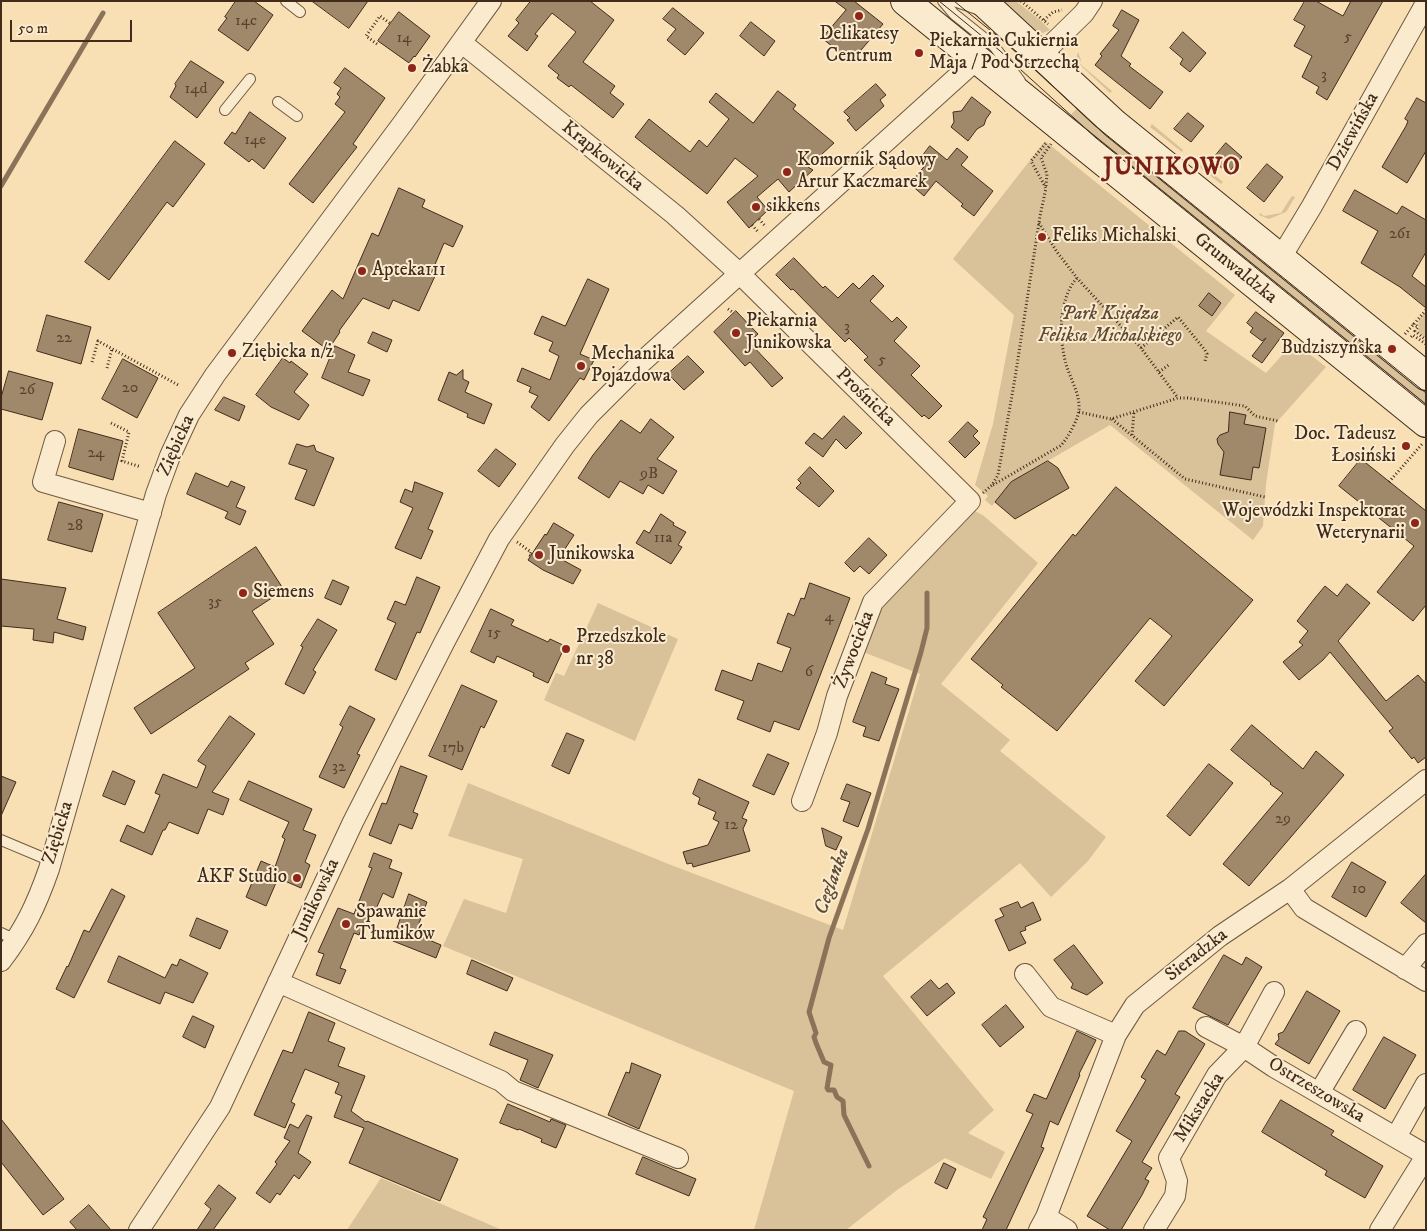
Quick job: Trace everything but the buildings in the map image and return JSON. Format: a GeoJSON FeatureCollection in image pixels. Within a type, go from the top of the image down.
{"type":"FeatureCollection","features":[{"type":"Feature","properties":{"kind":"street","name":"Ziębicka"},"geometry":{"type":"LineString","coordinates":[[1,961],[9,936],[36,904],[51,861],[151,512],[174,448],[189,415],[215,376],[462,44],[491,1]]}},
{"type":"Feature","properties":{"kind":"street","name":"Grunwaldzka"},"geometry":{"type":"LineString","coordinates":[[904,1],[976,60],[1049,128],[1425,432]]}},
{"type":"Feature","properties":{"kind":"street","name":"Grunwaldzka"},"geometry":{"type":"LineString","coordinates":[[982,1],[1115,124],[1426,376]]}},
{"type":"Feature","properties":{"kind":"street"},"geometry":{"type":"LineString","coordinates":[[1040,56],[1084,13],[1092,1]]}},
{"type":"Feature","properties":{"kind":"street","name":"Dziewińska"},"geometry":{"type":"LineString","coordinates":[[1280,259],[1426,4]]}},
{"type":"Feature","properties":{"kind":"street","name":"Krapkowicka"},"geometry":{"type":"LineString","coordinates":[[462,44],[674,215],[740,274]]}},
{"type":"Feature","properties":{"kind":"street","name":"Junikowska"},"geometry":{"type":"LineString","coordinates":[[139,1230],[220,1107],[354,822],[508,524],[589,415],[643,360],[976,60]]}},
{"type":"Feature","properties":{"kind":"street","name":"Prośnicka"},"geometry":{"type":"LineString","coordinates":[[740,274],[976,497]]}},
{"type":"Feature","properties":{"kind":"street"},"geometry":{"type":"LineString","coordinates":[[55,441],[43,482],[151,512]]}},
{"type":"Feature","properties":{"kind":"street","name":"Żywocicka"},"geometry":{"type":"LineString","coordinates":[[802,802],[838,696],[873,602],[976,497]]}},
{"type":"Feature","properties":{"kind":"street","name":"Sieradzka"},"geometry":{"type":"LineString","coordinates":[[1043,1223],[1116,1035],[1135,1005],[1220,936],[1290,889],[1426,780]]}},
{"type":"Feature","properties":{"kind":"street"},"geometry":{"type":"LineString","coordinates":[[1290,889],[1304,908],[1426,981]]}},
{"type":"Feature","properties":{"kind":"street"},"geometry":{"type":"LineString","coordinates":[[1405,969],[1426,944]]}},
{"type":"Feature","properties":{"kind":"street"},"geometry":{"type":"LineString","coordinates":[[1025,974],[1051,1007],[1116,1035]]}},
{"type":"Feature","properties":{"kind":"street"},"geometry":{"type":"LineString","coordinates":[[278,982],[501,1081],[514,1091],[678,1158]]}},
{"type":"Feature","properties":{"kind":"street","name":"Mikstacka"},"geometry":{"type":"LineString","coordinates":[[1154,1230],[1175,1196],[1177,1181],[1169,1158],[1217,1075],[1244,1047],[1274,992]]}},
{"type":"Feature","properties":{"kind":"street","name":"Ostrzeszowska"},"geometry":{"type":"LineString","coordinates":[[1206,1027],[1244,1047],[1274,1067],[1426,1155]]}},
{"type":"Feature","properties":{"kind":"street"},"geometry":{"type":"LineString","coordinates":[[1319,1093],[1356,1031]]}},
{"type":"Feature","properties":{"kind":"street"},"geometry":{"type":"LineString","coordinates":[[1396,1137],[1426,1084]]}},
{"type":"Feature","properties":{"kind":"street"},"geometry":{"type":"LineString","coordinates":[[1380,1230],[1426,1155]]}},
{"type":"Feature","properties":{"kind":"street"},"geometry":{"type":"LineString","coordinates":[[1043,1223],[1067,1230]]}},
{"type":"Feature","properties":{"kind":"lane"},"geometry":{"type":"LineString","coordinates":[[286,1],[300,12]]}},
{"type":"Feature","properties":{"kind":"lane"},"geometry":{"type":"LineString","coordinates":[[943,1],[954,14],[999,52],[1030,95],[1049,128]]}},
{"type":"Feature","properties":{"kind":"lane"},"geometry":{"type":"LineString","coordinates":[[954,1],[986,12],[1007,25]]}},
{"type":"Feature","properties":{"kind":"lane"},"geometry":{"type":"LineString","coordinates":[[225,110],[250,80]]}},
{"type":"Feature","properties":{"kind":"lane"},"geometry":{"type":"LineString","coordinates":[[278,102],[297,116]]}},
{"type":"Feature","properties":{"kind":"lane"},"geometry":{"type":"LineString","coordinates":[[1,840],[51,861]]}},
{"type":"Feature","properties":{"kind":"path"},"geometry":{"type":"LineString","coordinates":[[1021,1],[1053,30]]}},
{"type":"Feature","properties":{"kind":"path"},"geometry":{"type":"LineString","coordinates":[[377,44],[366,36],[380,16],[390,24]]}},
{"type":"Feature","properties":{"kind":"path"},"geometry":{"type":"LineString","coordinates":[[1046,188],[1031,161],[1049,128]]}},
{"type":"Feature","properties":{"kind":"path"},"geometry":{"type":"LineString","coordinates":[[992,485],[998,474],[1046,188],[1047,174],[1041,158],[1046,150]]}},
{"type":"Feature","properties":{"kind":"path"},"geometry":{"type":"LineString","coordinates":[[1039,223],[1057,252],[1077,278],[1142,348],[1178,398]]}},
{"type":"Feature","properties":{"kind":"path"},"geometry":{"type":"LineString","coordinates":[[976,497],[992,485],[1060,446],[1067,438],[1079,412],[1076,393],[1066,363],[1062,328],[1062,315],[1066,297],[1077,278]]}},
{"type":"Feature","properties":{"kind":"path"},"geometry":{"type":"LineString","coordinates":[[1406,332],[1426,310]]}},
{"type":"Feature","properties":{"kind":"path"},"geometry":{"type":"LineString","coordinates":[[1142,348],[1178,317],[1205,350],[1207,354],[1205,361]]}},
{"type":"Feature","properties":{"kind":"path"},"geometry":{"type":"LineString","coordinates":[[1414,324],[1418,327],[1415,331],[1426,340]]}},
{"type":"Feature","properties":{"kind":"path"},"geometry":{"type":"LineString","coordinates":[[1134,340],[1141,333]]}},
{"type":"Feature","properties":{"kind":"path"},"geometry":{"type":"LineString","coordinates":[[92,362],[98,341],[180,386]]}},
{"type":"Feature","properties":{"kind":"path"},"geometry":{"type":"LineString","coordinates":[[107,368],[112,349]]}},
{"type":"Feature","properties":{"kind":"path"},"geometry":{"type":"LineString","coordinates":[[1159,372],[1170,364]]}},
{"type":"Feature","properties":{"kind":"path"},"geometry":{"type":"LineString","coordinates":[[1111,419],[1178,398],[1188,398],[1244,406],[1255,416],[1278,421]]}},
{"type":"Feature","properties":{"kind":"path"},"geometry":{"type":"LineString","coordinates":[[1079,412],[1111,419],[1185,479],[1265,497]]}},
{"type":"Feature","properties":{"kind":"path"},"geometry":{"type":"LineString","coordinates":[[1132,435],[1134,412]]}},
{"type":"Feature","properties":{"kind":"path"},"geometry":{"type":"LineString","coordinates":[[111,423],[129,432],[122,461],[141,467]]}},
{"type":"Feature","properties":{"kind":"path"},"geometry":{"type":"LineString","coordinates":[[1389,482],[1425,432]]}},
{"type":"Feature","properties":{"kind":"path"},"geometry":{"type":"LineString","coordinates":[[516,542],[531,552],[529,555],[531,556]]}},
{"type":"Feature","properties":{"kind":"green space"},"geometry":{"type":"Polygon","coordinates":[[[997,1],[1016,1],[1050,30],[1043,33],[1033,33],[997,1]]]}},
{"type":"Feature","properties":{"kind":"green space"},"geometry":{"type":"Polygon","coordinates":[[[1078,52],[1081,60],[1079,63],[1112,91],[1110,93],[1078,63],[1076,59],[1078,52]]]}},
{"type":"Feature","properties":{"kind":"green space"},"geometry":{"type":"Polygon","coordinates":[[[1078,107],[1426,391],[1426,409],[1068,118],[1078,107]]]}},
{"type":"Feature","properties":{"kind":"green space"},"geometry":{"type":"Polygon","coordinates":[[[1152,124],[1183,150],[1182,152],[1150,127],[1152,124]]]}},
{"type":"Feature","properties":{"kind":"green space","name":"Park Księdza Feliksa Michalskiego"},"geometry":{"type":"Polygon","coordinates":[[[1045,141],[1235,295],[1206,331],[1266,373],[1294,342],[1326,367],[1275,424],[1266,484],[1263,526],[1253,540],[1110,425],[1011,482],[992,506],[985,500],[988,496],[975,485],[993,424],[1014,315],[953,259],[1045,141]]]}},
{"type":"Feature","properties":{"kind":"green space"},"geometry":{"type":"Polygon","coordinates":[[[1191,156],[1223,182],[1221,184],[1189,159],[1191,156]]]}},
{"type":"Feature","properties":{"kind":"green space"},"geometry":{"type":"Polygon","coordinates":[[[1292,196],[1295,197],[1286,212],[1269,219],[1259,215],[1260,213],[1264,216],[1281,213],[1292,196]]]}},
{"type":"Feature","properties":{"kind":"green space"},"geometry":{"type":"Polygon","coordinates":[[[1426,311],[1426,338],[1419,333],[1417,325],[1426,311]]]}},
{"type":"Feature","properties":{"kind":"green space"},"geometry":{"type":"Polygon","coordinates":[[[975,511],[984,516],[1038,563],[941,684],[1010,740],[1000,751],[1106,837],[1088,861],[1051,897],[1020,863],[883,976],[994,1110],[968,1133],[1005,1152],[991,1179],[945,1158],[897,1190],[846,1230],[754,1230],[794,1091],[443,946],[464,899],[506,913],[523,859],[448,836],[468,783],[671,865],[843,930],[920,674],[863,652],[881,604],[971,512],[975,511]]]}},
{"type":"Feature","properties":{"kind":"green space"},"geometry":{"type":"Polygon","coordinates":[[[598,603],[678,639],[635,741],[544,700],[556,673],[564,676],[598,603]]]}},
{"type":"Feature","properties":{"kind":"green space"},"geometry":{"type":"Polygon","coordinates":[[[381,1178],[502,1230],[347,1230],[381,1178]]]}},
{"type":"Feature","properties":{"kind":"waterway"},"geometry":{"type":"LineString","coordinates":[[1,186],[103,13]]}},
{"type":"Feature","properties":{"kind":"waterway","name":"Ceglanka"},"geometry":{"type":"LineString","coordinates":[[869,1166],[844,1115],[843,1101],[837,1097],[834,1090],[828,1090],[827,1088],[831,1065],[824,1062],[816,1043],[814,1037],[816,1033],[809,1012],[829,938],[868,829],[921,652],[927,628],[927,593]]}},
{"type":"Feature","properties":{"kind":"tram line"},"geometry":{"type":"LineString","coordinates":[[939,1],[999,50],[1096,138],[1426,406]]}},
{"type":"Feature","properties":{"kind":"tram line"},"geometry":{"type":"LineString","coordinates":[[954,1],[1017,52],[1093,124],[1426,393]]}},
{"type":"Feature","properties":{"kind":"place","name":"Delikatesy Centrum"},"geometry":{"type":"Point","coordinates":[859,16]}},
{"type":"Feature","properties":{"kind":"place","name":"Piekarnia Cukiernia Maja / Pod Strzechą"},"geometry":{"type":"Point","coordinates":[919,53]}},
{"type":"Feature","properties":{"kind":"place","name":"Żabka"},"geometry":{"type":"Point","coordinates":[412,68]}},
{"type":"Feature","properties":{"kind":"place","name":"Komornik Sądowy Artur Kaczmarek"},"geometry":{"type":"Point","coordinates":[787,172]}},
{"type":"Feature","properties":{"kind":"place","name":"sikkens"},"geometry":{"type":"Point","coordinates":[756,207]}},
{"type":"Feature","properties":{"kind":"place","name":"Feliks Michalski"},"geometry":{"type":"Point","coordinates":[1042,237]}},
{"type":"Feature","properties":{"kind":"place","name":"Apteka111"},"geometry":{"type":"Point","coordinates":[362,271]}},
{"type":"Feature","properties":{"kind":"place","name":"Piekarnia Junikowska"},"geometry":{"type":"Point","coordinates":[736,333]}},
{"type":"Feature","properties":{"kind":"place","name":"Budziszyńska"},"geometry":{"type":"Point","coordinates":[1392,349]}},
{"type":"Feature","properties":{"kind":"place","name":"Ziębicka n/ż"},"geometry":{"type":"Point","coordinates":[232,353]}},
{"type":"Feature","properties":{"kind":"place","name":"Mechanika Pojazdowa"},"geometry":{"type":"Point","coordinates":[581,366]}},
{"type":"Feature","properties":{"kind":"place","name":"Doc. Tadeusz Łosiński"},"geometry":{"type":"Point","coordinates":[1406,446]}},
{"type":"Feature","properties":{"kind":"place","name":"Wojewódzki Inspektorat Weterynarii"},"geometry":{"type":"Point","coordinates":[1415,523]}},
{"type":"Feature","properties":{"kind":"place","name":"Junikowska"},"geometry":{"type":"Point","coordinates":[539,555]}},
{"type":"Feature","properties":{"kind":"place","name":"Siemens"},"geometry":{"type":"Point","coordinates":[243,593]}},
{"type":"Feature","properties":{"kind":"place","name":"Przedszkole nr 38"},"geometry":{"type":"Point","coordinates":[566,649]}},
{"type":"Feature","properties":{"kind":"place","name":"AKF Studio"},"geometry":{"type":"Point","coordinates":[297,878]}},
{"type":"Feature","properties":{"kind":"place","name":"Spawanie Tłumików"},"geometry":{"type":"Point","coordinates":[346,924]}},
{"type":"Feature","properties":{"kind":"district","name":"JUNIKOWO"},"geometry":{"type":"Point","coordinates":[1172,169]}}]}
